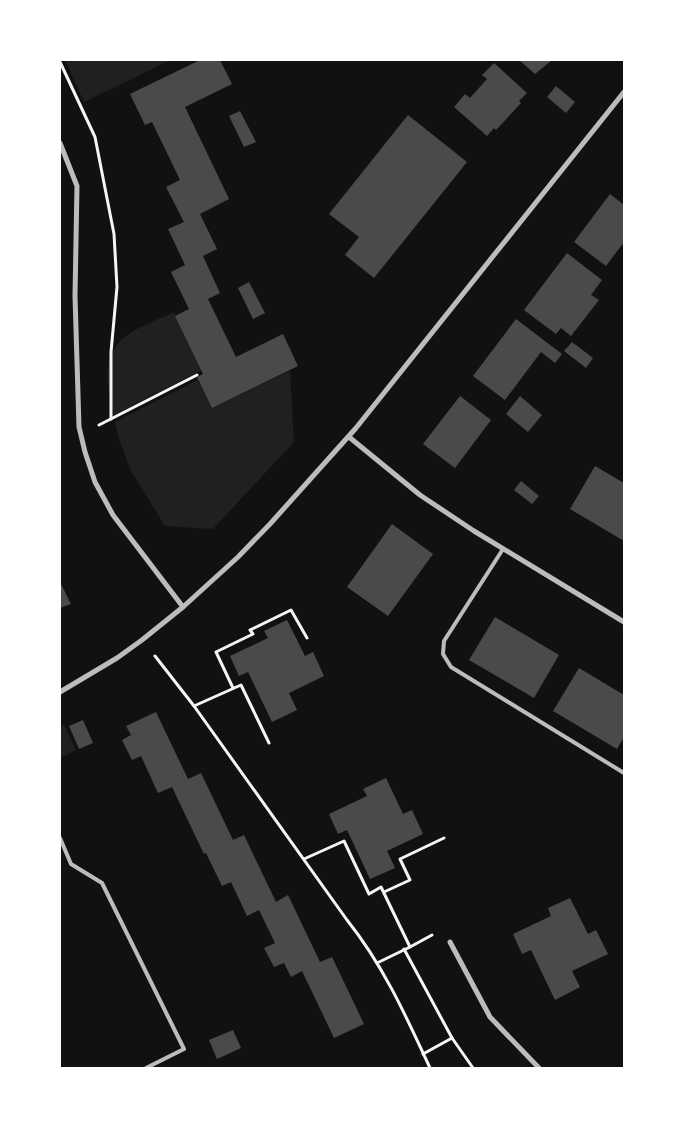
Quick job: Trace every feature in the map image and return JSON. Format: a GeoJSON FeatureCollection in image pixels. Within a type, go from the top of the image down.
{"type":"FeatureCollection","features":[{"type":"Feature","properties":{"kind":"street"},"geometry":{"type":"LineString","coordinates":[[60,692],[117,658],[183,607],[238,557],[307,484],[349,436],[624,92]]}},
{"type":"Feature","properties":{"kind":"street"},"geometry":{"type":"LineString","coordinates":[[60,143],[77,186],[75,296],[79,427],[85,452],[95,482],[113,515],[183,607]]}},
{"type":"Feature","properties":{"kind":"street"},"geometry":{"type":"LineString","coordinates":[[349,436],[420,495],[624,622]]}},
{"type":"Feature","properties":{"kind":"street"},"geometry":{"type":"LineString","coordinates":[[450,942],[490,1017],[539,1068]]}},
{"type":"Feature","properties":{"kind":"lane"},"geometry":{"type":"LineString","coordinates":[[503,548],[444,642],[443,654],[451,667],[624,773]]}},
{"type":"Feature","properties":{"kind":"lane"},"geometry":{"type":"LineString","coordinates":[[60,838],[71,864],[102,883],[184,1049],[146,1068]]}},
{"type":"Feature","properties":{"kind":"path"},"geometry":{"type":"LineString","coordinates":[[60,62],[95,137],[114,234],[117,287],[111,352],[111,419]]}},
{"type":"Feature","properties":{"kind":"path"},"geometry":{"type":"LineString","coordinates":[[79,427],[96,427],[197,375]]}},
{"type":"Feature","properties":{"kind":"path"},"geometry":{"type":"LineString","coordinates":[[233,688],[216,652],[253,634],[250,630],[291,610],[307,638]]}},
{"type":"Feature","properties":{"kind":"path"},"geometry":{"type":"LineString","coordinates":[[142,640],[194,706],[362,940],[395,993],[430,1068]]}},
{"type":"Feature","properties":{"kind":"path"},"geometry":{"type":"LineString","coordinates":[[194,706],[241,685],[270,743]]}},
{"type":"Feature","properties":{"kind":"path"},"geometry":{"type":"LineString","coordinates":[[384,892],[410,880],[400,858],[444,838]]}},
{"type":"Feature","properties":{"kind":"path"},"geometry":{"type":"LineString","coordinates":[[304,858],[344,841],[369,894],[381,887],[410,947],[377,963]]}},
{"type":"Feature","properties":{"kind":"path"},"geometry":{"type":"LineString","coordinates":[[404,949],[452,1038],[474,1068]]}},
{"type":"Feature","properties":{"kind":"path"},"geometry":{"type":"LineString","coordinates":[[423,1054],[452,1038]]}},
{"type":"Feature","properties":{"kind":"shaded area"},"geometry":{"type":"Polygon","coordinates":[[[65,60],[171,60],[84,102],[65,60]]]}},
{"type":"Feature","properties":{"kind":"shaded area"},"geometry":{"type":"Polygon","coordinates":[[[174,312],[202,370],[114,415],[108,386],[108,369],[116,347],[132,332],[174,312]]]}},
{"type":"Feature","properties":{"kind":"shaded area"},"geometry":{"type":"Polygon","coordinates":[[[290,371],[294,442],[213,529],[165,526],[130,469],[115,422],[198,380],[212,408],[290,371]]]}},
{"type":"Feature","properties":{"kind":"shaded area"},"geometry":{"type":"Polygon","coordinates":[[[64,724],[76,750],[60,758],[60,727],[64,724]]]}},
{"type":"Feature","properties":{"kind":"building"},"geometry":{"type":"Polygon","coordinates":[[[200,60],[220,60],[232,84],[185,107],[229,199],[200,214],[217,249],[203,256],[220,293],[208,299],[236,357],[283,334],[298,366],[212,408],[197,377],[203,374],[175,316],[189,309],[171,272],[185,265],[168,229],[184,222],[166,187],[180,180],[152,122],[145,125],[130,94],[200,60]]]}},
{"type":"Feature","properties":{"kind":"building"},"geometry":{"type":"Polygon","coordinates":[[[519,60],[552,60],[535,74],[519,60]]]}},
{"type":"Feature","properties":{"kind":"building"},"geometry":{"type":"Polygon","coordinates":[[[494,63],[527,93],[519,101],[521,103],[496,130],[494,128],[487,136],[454,107],[465,94],[470,98],[487,79],[482,75],[494,63]]]}},
{"type":"Feature","properties":{"kind":"building"},"geometry":{"type":"Polygon","coordinates":[[[556,86],[575,102],[566,113],[547,97],[556,86]]]}},
{"type":"Feature","properties":{"kind":"building"},"geometry":{"type":"Polygon","coordinates":[[[240,111],[256,142],[244,147],[229,116],[240,111]]]}},
{"type":"Feature","properties":{"kind":"building"},"geometry":{"type":"Polygon","coordinates":[[[408,115],[467,162],[374,278],[345,255],[359,237],[329,214],[408,115]]]}},
{"type":"Feature","properties":{"kind":"building"},"geometry":{"type":"Polygon","coordinates":[[[610,194],[624,205],[624,242],[606,266],[574,242],[610,194]]]}},
{"type":"Feature","properties":{"kind":"building"},"geometry":{"type":"Polygon","coordinates":[[[567,253],[602,280],[591,295],[599,300],[571,336],[561,328],[556,334],[524,310],[567,253]]]}},
{"type":"Feature","properties":{"kind":"building"},"geometry":{"type":"Polygon","coordinates":[[[249,282],[265,313],[253,319],[238,288],[249,282]]]}},
{"type":"Feature","properties":{"kind":"building"},"geometry":{"type":"Polygon","coordinates":[[[516,319],[562,354],[555,363],[541,352],[505,400],[473,376],[516,319]]]}},
{"type":"Feature","properties":{"kind":"building"},"geometry":{"type":"Polygon","coordinates":[[[572,342],[593,358],[586,368],[564,351],[572,342]]]}},
{"type":"Feature","properties":{"kind":"building"},"geometry":{"type":"Polygon","coordinates":[[[460,396],[491,420],[455,468],[423,444],[460,396]]]}},
{"type":"Feature","properties":{"kind":"building"},"geometry":{"type":"Polygon","coordinates":[[[520,396],[542,415],[528,432],[506,414],[520,396]]]}},
{"type":"Feature","properties":{"kind":"building"},"geometry":{"type":"Polygon","coordinates":[[[595,466],[624,483],[624,541],[570,509],[595,466]]]}},
{"type":"Feature","properties":{"kind":"building"},"geometry":{"type":"Polygon","coordinates":[[[521,481],[539,496],[532,504],[514,490],[521,481]]]}},
{"type":"Feature","properties":{"kind":"building"},"geometry":{"type":"Polygon","coordinates":[[[392,524],[433,554],[388,616],[347,587],[392,524]]]}},
{"type":"Feature","properties":{"kind":"building"},"geometry":{"type":"Polygon","coordinates":[[[60,582],[71,604],[60,608],[60,582]]]}},
{"type":"Feature","properties":{"kind":"building"},"geometry":{"type":"Polygon","coordinates":[[[495,617],[559,655],[534,698],[469,660],[495,617]]]}},
{"type":"Feature","properties":{"kind":"building"},"geometry":{"type":"Polygon","coordinates":[[[287,620],[305,656],[313,652],[324,676],[289,693],[297,710],[272,722],[248,672],[239,676],[230,656],[268,638],[264,631],[287,620]]]}},
{"type":"Feature","properties":{"kind":"building"},"geometry":{"type":"Polygon","coordinates":[[[579,668],[624,695],[624,737],[617,749],[553,711],[579,668]]]}},
{"type":"Feature","properties":{"kind":"building"},"geometry":{"type":"Polygon","coordinates":[[[156,712],[188,779],[201,773],[233,840],[244,835],[276,902],[288,895],[320,962],[332,957],[364,1024],[334,1038],[302,971],[291,977],[284,963],[274,967],[264,948],[275,943],[259,910],[247,916],[231,882],[222,886],[206,853],[204,854],[172,787],[158,793],[141,756],[132,760],[122,740],[131,735],[126,726],[156,712]]]}},
{"type":"Feature","properties":{"kind":"building"},"geometry":{"type":"Polygon","coordinates":[[[83,720],[93,743],[79,749],[69,726],[83,720]]]}},
{"type":"Feature","properties":{"kind":"building"},"geometry":{"type":"Polygon","coordinates":[[[386,778],[403,814],[412,810],[423,834],[387,851],[395,868],[370,879],[347,830],[338,834],[329,814],[367,796],[363,789],[386,778]]]}},
{"type":"Feature","properties":{"kind":"building"},"geometry":{"type":"Polygon","coordinates":[[[570,898],[588,934],[596,930],[608,954],[572,971],[580,987],[555,1000],[531,950],[522,954],[513,934],[551,916],[548,908],[570,898]]]}},
{"type":"Feature","properties":{"kind":"building"},"geometry":{"type":"Polygon","coordinates":[[[233,1030],[241,1048],[217,1059],[209,1040],[233,1030]]]}}]}
